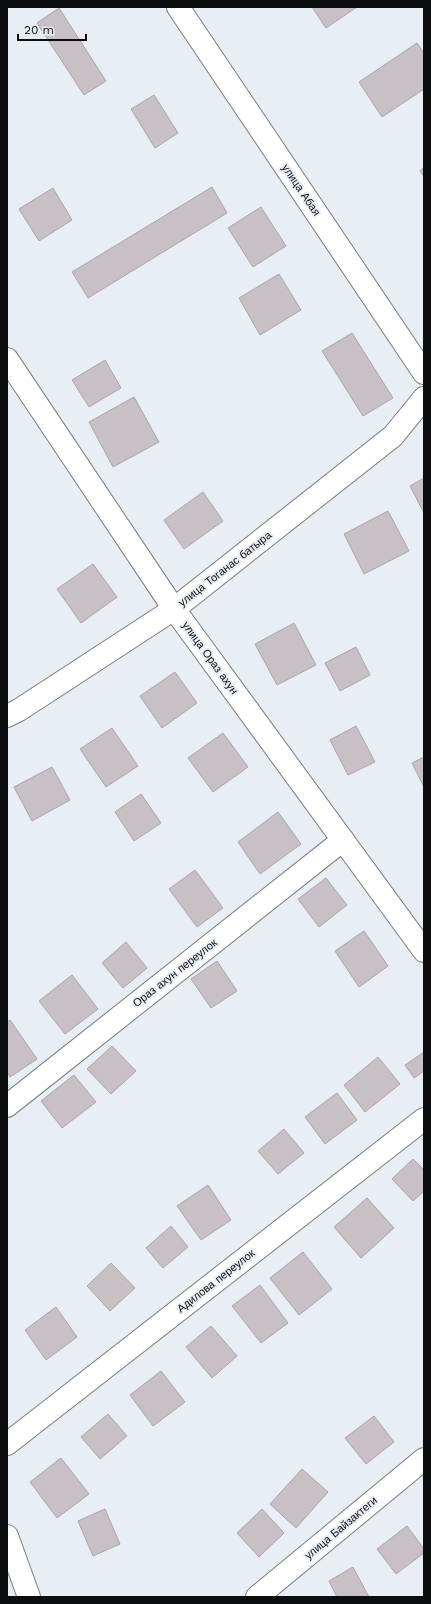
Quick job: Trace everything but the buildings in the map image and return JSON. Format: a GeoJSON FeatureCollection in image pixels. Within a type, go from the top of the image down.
{"type":"FeatureCollection","features":[{"type":"Feature","properties":{"kind":"street","name":"улица Абая"},"geometry":{"type":"LineString","coordinates":[[178,7],[424,373]]}},
{"type":"Feature","properties":{"kind":"street","name":"улица Ораз ахун"},"geometry":{"type":"LineString","coordinates":[[7,359],[174,609],[424,951]]}},
{"type":"Feature","properties":{"kind":"street","name":"улица Тоганас батыра"},"geometry":{"type":"LineString","coordinates":[[7,716],[25,706],[174,609],[393,436],[424,398]]}},
{"type":"Feature","properties":{"kind":"street","name":"Ораз ахун переулок"},"geometry":{"type":"LineString","coordinates":[[7,1106],[343,840]]}},
{"type":"Feature","properties":{"kind":"street","name":"Адилова переулок"},"geometry":{"type":"LineString","coordinates":[[7,1444],[424,1118]]}},
{"type":"Feature","properties":{"kind":"street","name":"улица Байзактеги"},"geometry":{"type":"LineString","coordinates":[[257,1597],[424,1459]]}},
{"type":"Feature","properties":{"kind":"street"},"geometry":{"type":"LineString","coordinates":[[7,1536],[29,1597]]}}]}
